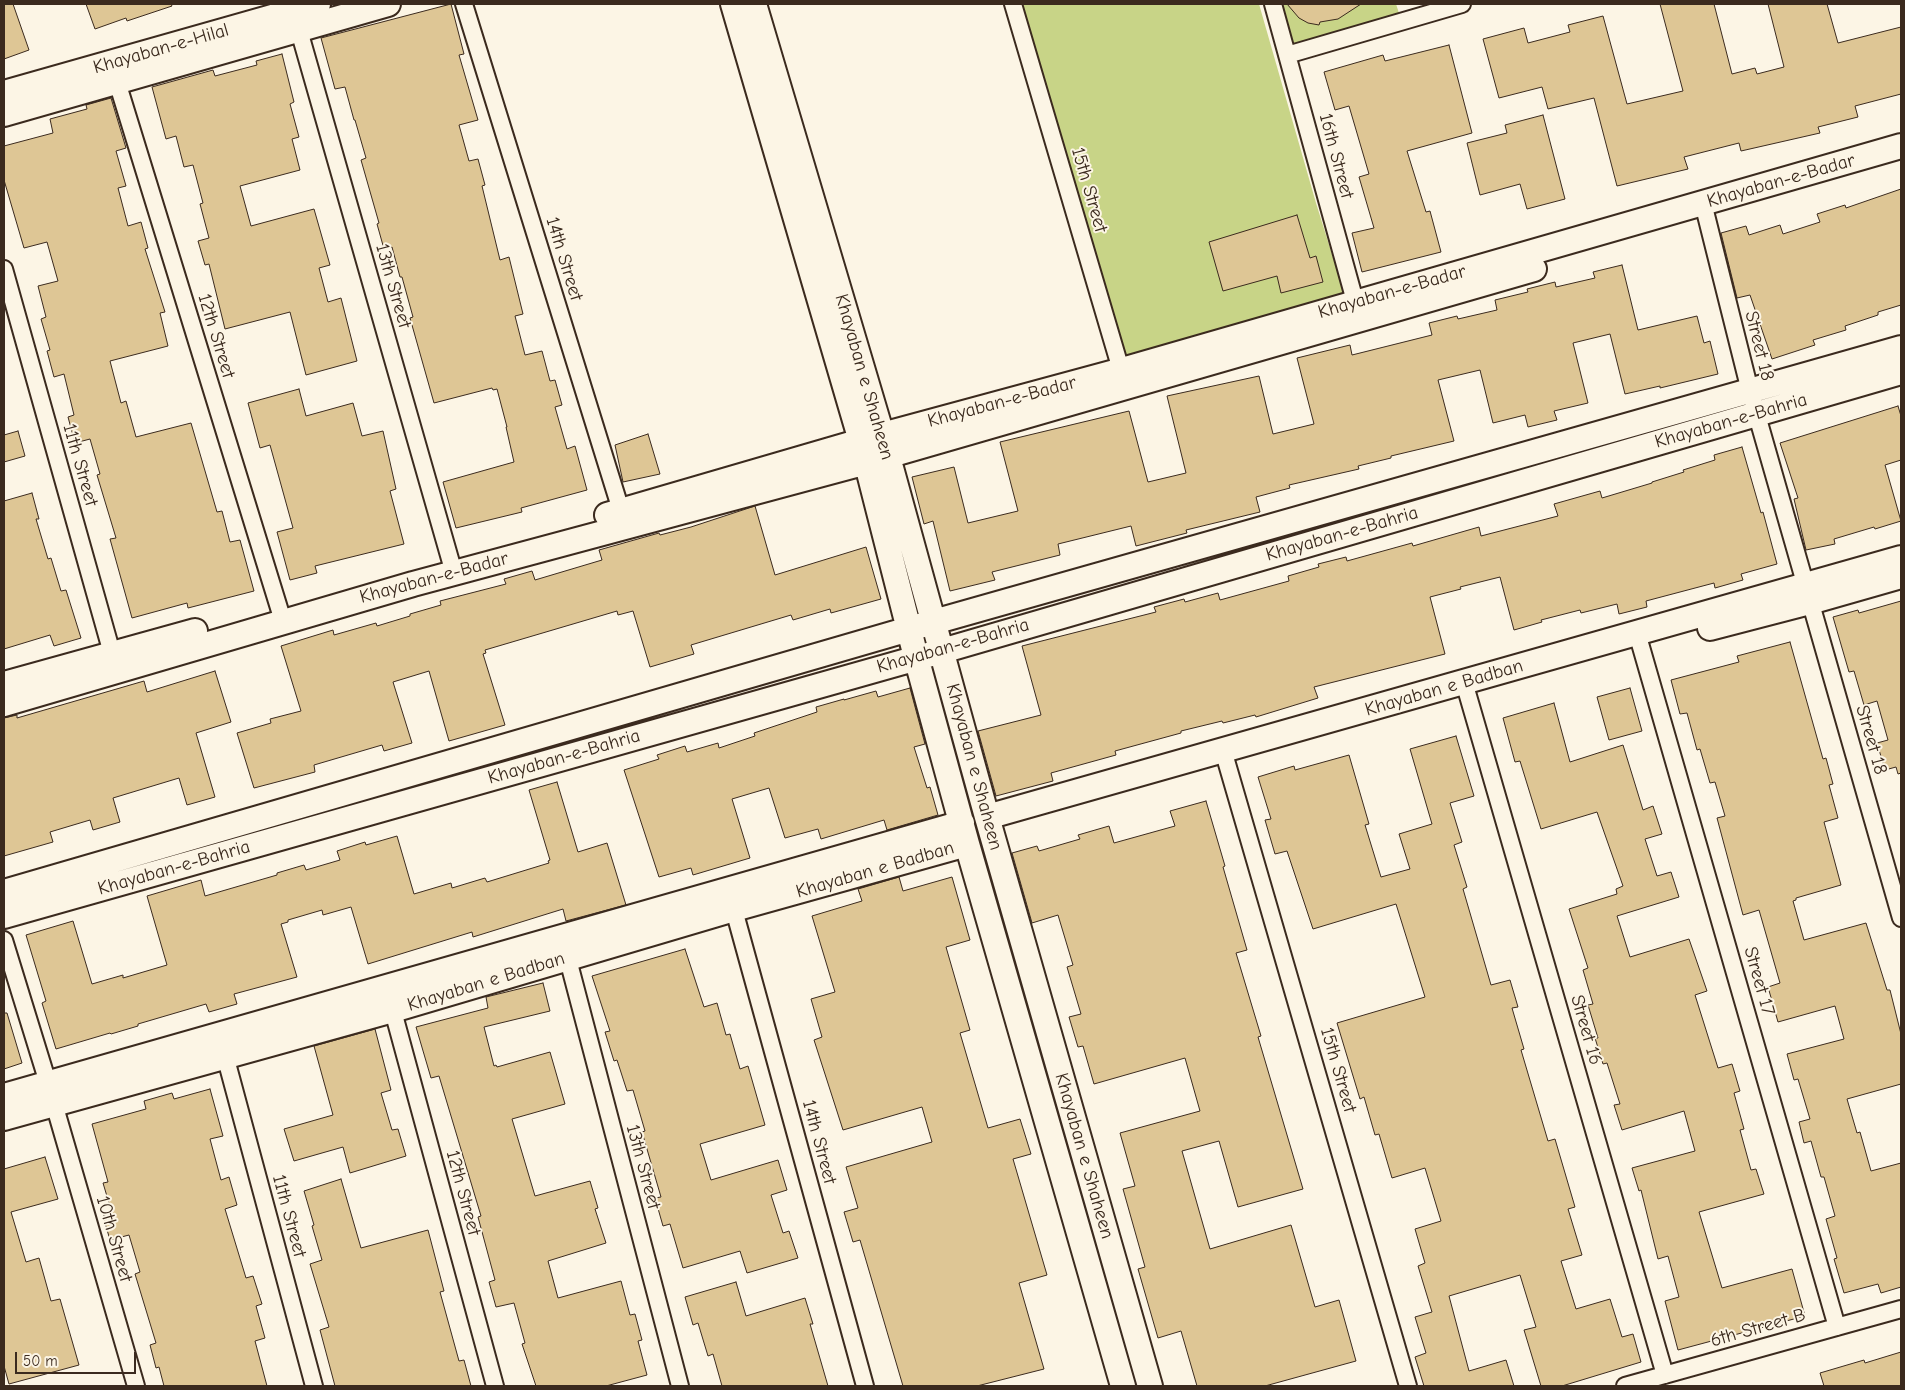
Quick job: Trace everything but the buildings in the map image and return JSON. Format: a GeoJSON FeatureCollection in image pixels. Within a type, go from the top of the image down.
{"type":"FeatureCollection","features":[{"type":"Feature","properties":{"kind":"main road","name":"Khayaban-e-Hilal"},"geometry":{"type":"LineString","coordinates":[[4,93],[114,72],[296,20],[318,4]]}},
{"type":"Feature","properties":{"kind":"main road"},"geometry":{"type":"LineString","coordinates":[[296,20],[388,4]]}},
{"type":"Feature","properties":{"kind":"main road","name":"Khayaban e Shaheen"},"geometry":{"type":"LineString","coordinates":[[733,4],[832,304]]}},
{"type":"Feature","properties":{"kind":"main road","name":"Khayaban e Shaheen"},"geometry":{"type":"LineString","coordinates":[[754,4],[832,304],[874,448],[942,650],[989,825],[1150,1386]]}},
{"type":"Feature","properties":{"kind":"main road"},"geometry":{"type":"LineString","coordinates":[[4,114],[114,72]]}},
{"type":"Feature","properties":{"kind":"main road","name":"Khayaban-e-Badar"},"geometry":{"type":"LineString","coordinates":[[4,704],[114,663],[280,614],[1124,378],[1705,211],[1901,146]]}},
{"type":"Feature","properties":{"kind":"main road","name":"Khayaban-e-Badar"},"geometry":{"type":"LineString","coordinates":[[1705,211],[1901,163]]}},
{"type":"Feature","properties":{"kind":"main road","name":"Khayaban-e-Bahria"},"geometry":{"type":"LineString","coordinates":[[4,892],[933,622],[1901,348]]}},
{"type":"Feature","properties":{"kind":"main road","name":"Khayaban-e-Bahria"},"geometry":{"type":"LineString","coordinates":[[4,916],[942,650],[1901,372]]}},
{"type":"Feature","properties":{"kind":"main road","name":"Khayaban e Shaheen"},"geometry":{"type":"LineString","coordinates":[[874,448],[916,657],[1123,1386]]}},
{"type":"Feature","properties":{"kind":"main road","name":"Khayaban e Badban"},"geometry":{"type":"LineString","coordinates":[[1807,594],[1901,558]]}},
{"type":"Feature","properties":{"kind":"main road","name":"Khayaban e Badban"},"geometry":{"type":"LineString","coordinates":[[989,825],[1639,639],[1807,594],[1901,576]]}},
{"type":"Feature","properties":{"kind":"main road","name":"Khayaban-e-Badar"},"geometry":{"type":"LineString","coordinates":[[4,684],[114,663]]}},
{"type":"Feature","properties":{"kind":"main road","name":"Khayaban e Badban"},"geometry":{"type":"LineString","coordinates":[[4,1096],[51,1093],[222,1045],[387,987],[564,947],[965,834]]}},
{"type":"Feature","properties":{"kind":"main road","name":"Khayaban e Badban"},"geometry":{"type":"LineString","coordinates":[[222,1045],[392,1010],[564,947]]}},
{"type":"Feature","properties":{"kind":"main road","name":"Khayaban e Badban"},"geometry":{"type":"LineString","coordinates":[[4,1118],[51,1093]]}},
{"type":"Feature","properties":{"kind":"street","name":"14th Street"},"geometry":{"type":"LineString","coordinates":[[464,4],[623,519]]}},
{"type":"Feature","properties":{"kind":"street","name":"15th Street"},"geometry":{"type":"LineString","coordinates":[[1014,4],[1124,378]]}},
{"type":"Feature","properties":{"kind":"street","name":"16th Street"},"geometry":{"type":"LineString","coordinates":[[1273,4],[1358,311]]}},
{"type":"Feature","properties":{"kind":"street"},"geometry":{"type":"LineString","coordinates":[[1287,55],[1420,10],[1462,4]]}},
{"type":"Feature","properties":{"kind":"street","name":"13th Street"},"geometry":{"type":"LineString","coordinates":[[296,20],[452,566]]}},
{"type":"Feature","properties":{"kind":"street","name":"12th Street"},"geometry":{"type":"LineString","coordinates":[[114,72],[280,614]]}},
{"type":"Feature","properties":{"kind":"street","name":"Street 18"},"geometry":{"type":"LineString","coordinates":[[1705,211],[1750,391],[1901,918]]}},
{"type":"Feature","properties":{"kind":"street","name":"11th Street"},"geometry":{"type":"LineString","coordinates":[[4,269],[114,663]]}},
{"type":"Feature","properties":{"kind":"street","name":"Street 17"},"geometry":{"type":"LineString","coordinates":[[1639,639],[1837,1327]]}},
{"type":"Feature","properties":{"kind":"street","name":"Street 16"},"geometry":{"type":"LineString","coordinates":[[1466,689],[1665,1375]]}},
{"type":"Feature","properties":{"kind":"street","name":"15th Street"},"geometry":{"type":"LineString","coordinates":[[1226,758],[1408,1386]]}},
{"type":"Feature","properties":{"kind":"street","name":"14th Street"},"geometry":{"type":"LineString","coordinates":[[731,900],[865,1386]]}},
{"type":"Feature","properties":{"kind":"street","name":"10th Street"},"geometry":{"type":"LineString","coordinates":[[4,940],[51,1093],[136,1386]]}},
{"type":"Feature","properties":{"kind":"street","name":"13th Street"},"geometry":{"type":"LineString","coordinates":[[564,947],[680,1386]]}},
{"type":"Feature","properties":{"kind":"street","name":"12th Street"},"geometry":{"type":"LineString","coordinates":[[387,987],[495,1386]]}},
{"type":"Feature","properties":{"kind":"street","name":"11th Street"},"geometry":{"type":"LineString","coordinates":[[222,1045],[314,1386]]}},
{"type":"Feature","properties":{"kind":"street","name":"6th Street B"},"geometry":{"type":"LineString","coordinates":[[1626,1386],[1901,1309]]}},
{"type":"Feature","properties":{"kind":"green space"},"geometry":{"type":"Polygon","coordinates":[[[1019,4],[1259,4],[1316,203],[1345,296],[1125,362],[1019,4]]]}},
{"type":"Feature","properties":{"kind":"green space"},"geometry":{"type":"Polygon","coordinates":[[[1278,4],[1396,4],[1399,13],[1291,48],[1278,4]]]}}]}
